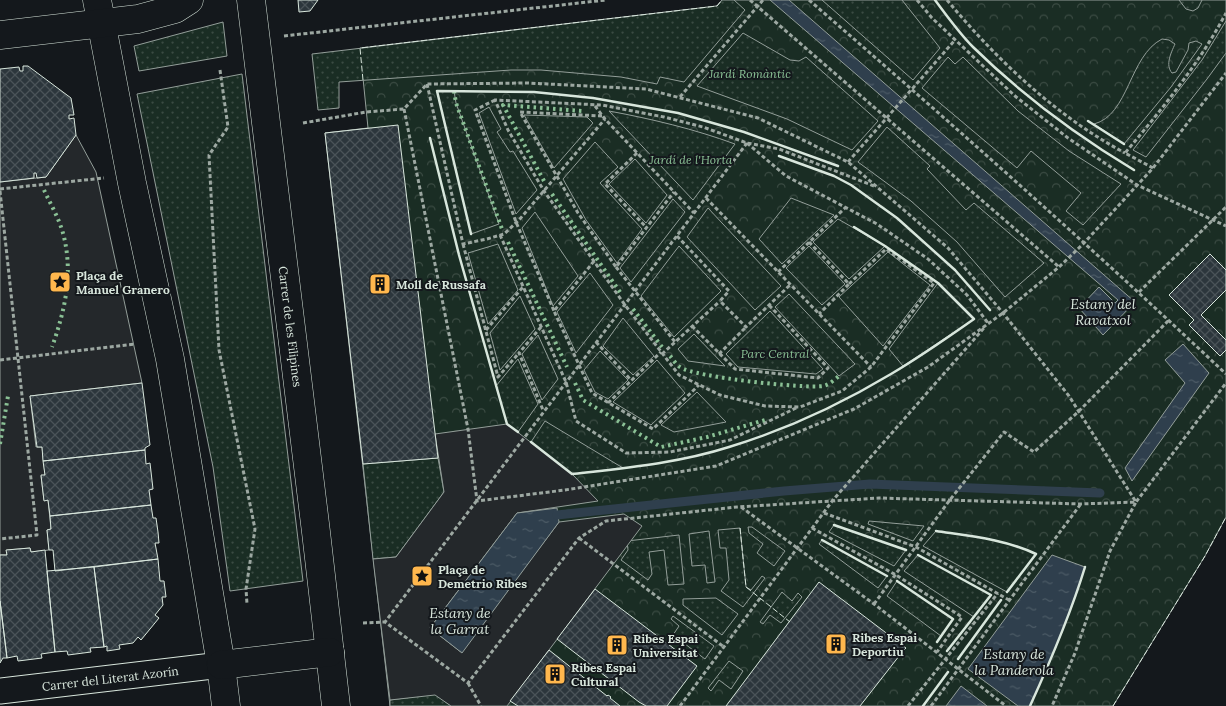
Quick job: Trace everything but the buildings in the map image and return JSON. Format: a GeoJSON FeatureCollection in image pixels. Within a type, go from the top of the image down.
{"type":"FeatureCollection","features":[{"type":"Feature","properties":{"kind":"main road"},"geometry":{"type":"LineString","coordinates":[[0,35],[99,12],[138,19],[175,10],[189,0]]}},
{"type":"Feature","properties":{"kind":"main road","name":"Carrer de les Filipines"},"geometry":{"type":"LineString","coordinates":[[251,0],[336,706]]}},
{"type":"Feature","properties":{"kind":"main road"},"geometry":{"type":"LineString","coordinates":[[99,12],[132,183],[170,359],[221,665],[226,706]]}},
{"type":"Feature","properties":{"kind":"main road"},"geometry":{"type":"LineString","coordinates":[[221,665],[330,652]]}},
{"type":"Feature","properties":{"kind":"street","name":"Carrer del Literat Azorín"},"geometry":{"type":"LineString","coordinates":[[0,691],[221,665]]}},
{"type":"Feature","properties":{"kind":"path"},"geometry":{"type":"LineString","coordinates":[[256,40],[606,0]]}},
{"type":"Feature","properties":{"kind":"path"},"geometry":{"type":"LineString","coordinates":[[750,0],[1058,267]]}},
{"type":"Feature","properties":{"kind":"path"},"geometry":{"type":"LineString","coordinates":[[680,97],[763,0]]}},
{"type":"Feature","properties":{"kind":"path"},"geometry":{"type":"LineString","coordinates":[[809,0],[912,89],[1139,292],[1226,374]]}},
{"type":"Feature","properties":{"kind":"path"},"geometry":{"type":"LineString","coordinates":[[917,0],[932,18],[1015,96],[1068,138],[1137,185],[1226,226]]}},
{"type":"Feature","properties":{"kind":"path"},"geometry":{"type":"LineString","coordinates":[[947,0],[977,36],[1036,91],[1084,128],[1153,168]]}},
{"type":"Feature","properties":{"kind":"path"},"geometry":{"type":"LineString","coordinates":[[1125,153],[1162,109],[1216,32],[1226,13]]}},
{"type":"Feature","properties":{"kind":"path"},"geometry":{"type":"LineString","coordinates":[[848,162],[956,40]]}},
{"type":"Feature","properties":{"kind":"path"},"geometry":{"type":"LineString","coordinates":[[220,70],[228,127],[209,155],[219,350],[254,529],[246,589],[247,604]]}},
{"type":"Feature","properties":{"kind":"path"},"geometry":{"type":"LineString","coordinates":[[477,501],[565,490],[716,466],[854,409],[928,367],[1003,313],[1076,251],[1153,168],[1226,73]]}},
{"type":"Feature","properties":{"kind":"path"},"geometry":{"type":"LineString","coordinates":[[303,123],[366,112],[404,109],[427,84],[528,83],[646,89],[758,118],[848,162],[948,248],[1003,313],[1079,411],[1136,502]]}},
{"type":"Feature","properties":{"kind":"path"},"geometry":{"type":"LineString","coordinates":[[427,84],[463,244],[498,377],[541,327]]}},
{"type":"Feature","properties":{"kind":"path"},"geometry":{"type":"LineString","coordinates":[[699,385],[653,429],[592,393],[516,222],[475,110],[496,100],[594,105],[664,117],[703,127],[747,143],[779,149],[877,187]]}},
{"type":"Feature","properties":{"kind":"path"},"geometry":{"type":"LineString","coordinates":[[496,100],[508,130],[544,191],[624,305],[679,375],[720,395],[765,406],[800,406]]}},
{"type":"Feature","properties":{"kind":"path"},"geometry":{"type":"LineString","coordinates":[[594,105],[694,213]]}},
{"type":"Feature","properties":{"kind":"path"},"geometry":{"type":"LineString","coordinates":[[404,109],[468,429],[477,501]]}},
{"type":"Feature","properties":{"kind":"path"},"geometry":{"type":"LineString","coordinates":[[604,117],[520,112],[578,212],[616,267],[675,342]]}},
{"type":"Feature","properties":{"kind":"path"},"geometry":{"type":"LineString","coordinates":[[463,244],[504,234],[557,176],[604,117]]}},
{"type":"Feature","properties":{"kind":"path"},"geometry":{"type":"LineString","coordinates":[[385,622],[747,143]]}},
{"type":"Feature","properties":{"kind":"path"},"geometry":{"type":"LineString","coordinates":[[747,143],[786,176],[877,224],[928,258],[967,295],[988,324]]}},
{"type":"Feature","properties":{"kind":"path"},"geometry":{"type":"LineString","coordinates":[[637,153],[605,184],[646,228]]}},
{"type":"Feature","properties":{"kind":"path"},"geometry":{"type":"LineString","coordinates":[[0,539],[37,535],[0,190],[105,178]]}},
{"type":"Feature","properties":{"kind":"path"},"geometry":{"type":"LineString","coordinates":[[616,267],[674,192]]}},
{"type":"Feature","properties":{"kind":"path"},"geometry":{"type":"LineString","coordinates":[[706,198],[871,367]]}},
{"type":"Feature","properties":{"kind":"path"},"geometry":{"type":"LineString","coordinates":[[778,272],[846,207]]}},
{"type":"Feature","properties":{"kind":"path"},"geometry":{"type":"LineString","coordinates":[[1139,292],[1226,208]]}},
{"type":"Feature","properties":{"kind":"path"},"geometry":{"type":"LineString","coordinates":[[500,235],[566,382],[576,421],[626,453],[670,452],[730,440],[800,406],[842,391],[871,367],[934,283],[886,249],[819,314]]}},
{"type":"Feature","properties":{"kind":"path"},"geometry":{"type":"LineString","coordinates":[[608,403],[729,291],[677,236]]}},
{"type":"Feature","properties":{"kind":"path"},"geometry":{"type":"LineString","coordinates":[[809,242],[849,284]]}},
{"type":"Feature","properties":{"kind":"path"},"geometry":{"type":"LineString","coordinates":[[554,311],[594,261]]}},
{"type":"Feature","properties":{"kind":"path"},"geometry":{"type":"LineString","coordinates":[[719,354],[790,285]]}},
{"type":"Feature","properties":{"kind":"path"},"geometry":{"type":"LineString","coordinates":[[486,331],[523,287]]}},
{"type":"Feature","properties":{"kind":"path"},"geometry":{"type":"LineString","coordinates":[[720,301],[746,327]]}},
{"type":"Feature","properties":{"kind":"path"},"geometry":{"type":"LineString","coordinates":[[692,326],[735,369],[818,378],[828,368],[769,305]]}},
{"type":"Feature","properties":{"kind":"path"},"geometry":{"type":"LineString","coordinates":[[874,604],[949,501],[1004,432],[1034,452],[1079,411],[1169,320]]}},
{"type":"Feature","properties":{"kind":"path"},"geometry":{"type":"LineString","coordinates":[[680,706],[833,500],[988,324]]}},
{"type":"Feature","properties":{"kind":"path"},"geometry":{"type":"LineString","coordinates":[[596,342],[631,380]]}},
{"type":"Feature","properties":{"kind":"path"},"geometry":{"type":"LineString","coordinates":[[0,360],[135,344]]}},
{"type":"Feature","properties":{"kind":"path"},"geometry":{"type":"LineString","coordinates":[[519,353],[544,411]]}},
{"type":"Feature","properties":{"kind":"path"},"geometry":{"type":"LineString","coordinates":[[1052,706],[1075,653],[1110,551],[1136,502],[1226,383]]}},
{"type":"Feature","properties":{"kind":"path"},"geometry":{"type":"LineString","coordinates":[[468,683],[579,538],[606,521],[740,506],[880,498],[1080,504],[1136,502]]}},
{"type":"Feature","properties":{"kind":"path"},"geometry":{"type":"LineString","coordinates":[[931,706],[1080,504]]}},
{"type":"Feature","properties":{"kind":"path"},"geometry":{"type":"LineString","coordinates":[[740,506],[874,604],[1006,706]]}},
{"type":"Feature","properties":{"kind":"path"},"geometry":{"type":"LineString","coordinates":[[824,513],[916,548],[1009,600]]}},
{"type":"Feature","properties":{"kind":"path"},"geometry":{"type":"LineString","coordinates":[[812,528],[896,575],[962,617],[936,652]]}},
{"type":"Feature","properties":{"kind":"path"},"geometry":{"type":"LineString","coordinates":[[579,538],[724,647]]}},
{"type":"Feature","properties":{"kind":"path"},"geometry":{"type":"LineString","coordinates":[[908,706],[998,593]]}},
{"type":"Feature","properties":{"kind":"path"},"geometry":{"type":"LineString","coordinates":[[364,623],[385,622],[468,683],[481,706]]}},
{"type":"Feature","properties":{"kind":"green space","name":"Parc Central"},"geometry":{"type":"Polygon","coordinates":[[[722,0],[1226,0],[1226,517],[1205,556],[1113,706],[390,706],[325,133],[368,128],[360,48],[717,6],[722,0]]]}},
{"type":"Feature","properties":{"kind":"green space"},"geometry":{"type":"Polygon","coordinates":[[[722,0],[734,0],[745,10],[684,82],[660,77],[657,84],[621,77],[541,70],[511,70],[339,82],[339,108],[318,110],[312,54],[717,6],[722,0]]]}},
{"type":"Feature","properties":{"kind":"green space"},"geometry":{"type":"Polygon","coordinates":[[[822,0],[902,0],[940,48],[913,80],[822,0]]]}},
{"type":"Feature","properties":{"kind":"green space"},"geometry":{"type":"Polygon","coordinates":[[[1179,0],[1202,0],[1198,8],[1193,11],[1186,9],[1179,0]]]}},
{"type":"Feature","properties":{"kind":"green space"},"geometry":{"type":"Polygon","coordinates":[[[1226,21],[1226,53],[1146,157],[1133,150],[1202,60],[1226,21]]]}},
{"type":"Feature","properties":{"kind":"green space"},"geometry":{"type":"Polygon","coordinates":[[[223,22],[227,56],[139,71],[134,46],[223,22]]]}},
{"type":"Feature","properties":{"kind":"green space","name":"Jardí Romàntic"},"geometry":{"type":"Polygon","coordinates":[[[743,33],[790,60],[799,61],[806,57],[878,121],[852,150],[787,119],[697,86],[743,33]]]}},
{"type":"Feature","properties":{"kind":"green space"},"geometry":{"type":"Polygon","coordinates":[[[1162,39],[1169,40],[1175,44],[1169,63],[1172,73],[1176,72],[1188,50],[1189,43],[1196,41],[1202,44],[1171,87],[1124,144],[1094,124],[1106,118],[1115,109],[1142,58],[1151,47],[1162,39]]]}},
{"type":"Feature","properties":{"kind":"green space"},"geometry":{"type":"Polygon","coordinates":[[[948,57],[955,64],[963,57],[1018,111],[1069,151],[1121,184],[1083,225],[1066,211],[1081,193],[1031,151],[1017,168],[922,88],[948,57]]]}},
{"type":"Feature","properties":{"kind":"green space"},"geometry":{"type":"Polygon","coordinates":[[[242,74],[303,581],[230,591],[213,467],[137,94],[242,74]]]}},
{"type":"Feature","properties":{"kind":"green space"},"geometry":{"type":"Polygon","coordinates":[[[437,91],[454,91],[456,103],[499,224],[471,234],[437,91]]]}},
{"type":"Feature","properties":{"kind":"green space"},"geometry":{"type":"Polygon","coordinates":[[[489,107],[501,129],[497,132],[510,152],[513,151],[537,190],[516,214],[479,113],[489,107]]]}},
{"type":"Feature","properties":{"kind":"green space","name":"Jardí de l'Horta"},"geometry":{"type":"Polygon","coordinates":[[[609,111],[673,125],[735,144],[693,200],[609,111]]]}},
{"type":"Feature","properties":{"kind":"green space"},"geometry":{"type":"Polygon","coordinates":[[[524,115],[587,117],[593,123],[554,168],[524,115]]]}},
{"type":"Feature","properties":{"kind":"green space"},"geometry":{"type":"Polygon","coordinates":[[[887,127],[930,166],[927,169],[966,210],[974,203],[1044,263],[1005,297],[957,242],[911,201],[858,162],[887,127]]]}},
{"type":"Feature","properties":{"kind":"green space","name":"Jardí de l'Horta"},"geometry":{"type":"Polygon","coordinates":[[[595,142],[618,167],[600,183],[642,229],[617,263],[586,220],[563,179],[595,142]]]}},
{"type":"Feature","properties":{"kind":"green space","name":"Jardí de l'Horta"},"geometry":{"type":"Polygon","coordinates":[[[635,159],[667,195],[646,223],[609,184],[635,159]]]}},
{"type":"Feature","properties":{"kind":"green space"},"geometry":{"type":"Polygon","coordinates":[[[791,198],[834,215],[782,264],[759,239],[791,198]]]}},
{"type":"Feature","properties":{"kind":"green space","name":"Jardí de l'Horta"},"geometry":{"type":"Polygon","coordinates":[[[673,199],[685,212],[631,282],[620,268],[673,199]]]}},
{"type":"Feature","properties":{"kind":"green space"},"geometry":{"type":"Polygon","coordinates":[[[708,208],[781,286],[755,310],[687,237],[708,208]]]}},
{"type":"Feature","properties":{"kind":"green space"},"geometry":{"type":"Polygon","coordinates":[[[535,212],[578,276],[553,306],[522,228],[535,212]]]}},
{"type":"Feature","properties":{"kind":"green space"},"geometry":{"type":"Polygon","coordinates":[[[838,219],[885,246],[849,279],[813,242],[838,219]]]}},
{"type":"Feature","properties":{"kind":"green space"},"geometry":{"type":"Polygon","coordinates":[[[498,244],[518,290],[488,324],[468,253],[498,244]]]}},
{"type":"Feature","properties":{"kind":"green space"},"geometry":{"type":"Polygon","coordinates":[[[679,246],[721,291],[674,337],[641,296],[679,246]]]}},
{"type":"Feature","properties":{"kind":"green space"},"geometry":{"type":"Polygon","coordinates":[[[809,246],[845,284],[822,305],[786,268],[809,246]]]}},
{"type":"Feature","properties":{"kind":"green space"},"geometry":{"type":"Polygon","coordinates":[[[888,252],[930,285],[883,346],[839,297],[888,252]]]}},
{"type":"Feature","properties":{"kind":"green space"},"geometry":{"type":"Polygon","coordinates":[[[590,273],[613,305],[576,353],[557,312],[590,273]]]}},
{"type":"Feature","properties":{"kind":"green space"},"geometry":{"type":"Polygon","coordinates":[[[938,283],[974,319],[903,366],[889,349],[938,283]]]}},
{"type":"Feature","properties":{"kind":"green space"},"geometry":{"type":"Polygon","coordinates":[[[789,294],[855,364],[839,376],[775,307],[789,294]]]}},
{"type":"Feature","properties":{"kind":"green space"},"geometry":{"type":"Polygon","coordinates":[[[520,296],[535,329],[500,370],[490,333],[520,296]]]}},
{"type":"Feature","properties":{"kind":"green space"},"geometry":{"type":"Polygon","coordinates":[[[770,311],[823,369],[816,374],[738,367],[726,354],[770,311]]]}},
{"type":"Feature","properties":{"kind":"green space"},"geometry":{"type":"Polygon","coordinates":[[[623,318],[654,356],[633,375],[603,346],[623,318]]]}},
{"type":"Feature","properties":{"kind":"green space"},"geometry":{"type":"Polygon","coordinates":[[[694,334],[725,366],[688,361],[678,349],[694,334]]]}},
{"type":"Feature","properties":{"kind":"green space"},"geometry":{"type":"Polygon","coordinates":[[[538,335],[558,379],[542,400],[522,354],[538,335]]]}},
{"type":"Feature","properties":{"kind":"green space"},"geometry":{"type":"Polygon","coordinates":[[[600,351],[628,380],[608,399],[595,392],[584,370],[600,351]]]}},
{"type":"Feature","properties":{"kind":"green space"},"geometry":{"type":"Polygon","coordinates":[[[518,359],[538,404],[518,432],[507,424],[496,386],[518,359]]]}},
{"type":"Feature","properties":{"kind":"green space"},"geometry":{"type":"Polygon","coordinates":[[[657,360],[685,393],[651,425],[613,402],[657,360]]]}},
{"type":"Feature","properties":{"kind":"green space"},"geometry":{"type":"Polygon","coordinates":[[[697,392],[726,422],[674,432],[661,425],[697,392]]]}},
{"type":"Feature","properties":{"kind":"green space"},"geometry":{"type":"Polygon","coordinates":[[[545,421],[623,468],[572,474],[531,442],[545,421]]]}},
{"type":"Feature","properties":{"kind":"green space"},"geometry":{"type":"Polygon","coordinates":[[[438,458],[444,492],[396,557],[373,559],[363,464],[438,458]]]}},
{"type":"Feature","properties":{"kind":"green space"},"geometry":{"type":"Polygon","coordinates":[[[869,521],[924,526],[913,541],[868,524],[869,521]]]}},
{"type":"Feature","properties":{"kind":"green space"},"geometry":{"type":"Polygon","coordinates":[[[834,525],[906,550],[894,566],[829,532],[834,525]]]}},
{"type":"Feature","properties":{"kind":"green space"},"geometry":{"type":"Polygon","coordinates":[[[748,527],[752,527],[785,551],[774,566],[757,553],[763,544],[749,533],[748,527]]]}},
{"type":"Feature","properties":{"kind":"green space"},"geometry":{"type":"Polygon","coordinates":[[[740,528],[746,587],[751,590],[762,576],[765,578],[743,607],[721,591],[729,580],[726,548],[720,548],[718,530],[740,528]]]}},
{"type":"Feature","properties":{"kind":"green space"},"geometry":{"type":"Polygon","coordinates":[[[709,531],[715,582],[707,583],[705,565],[692,566],[689,534],[709,531]]]}},
{"type":"Feature","properties":{"kind":"green space"},"geometry":{"type":"Polygon","coordinates":[[[936,531],[999,541],[1036,554],[1007,592],[923,546],[936,531]]]}},
{"type":"Feature","properties":{"kind":"green space"},"geometry":{"type":"Polygon","coordinates":[[[679,535],[684,584],[668,585],[664,550],[649,552],[652,574],[648,580],[621,560],[628,550],[627,541],[679,535]]]}},
{"type":"Feature","properties":{"kind":"green space"},"geometry":{"type":"Polygon","coordinates":[[[822,540],[887,576],[878,588],[819,544],[822,540]]]}},
{"type":"Feature","properties":{"kind":"green space"},"geometry":{"type":"Polygon","coordinates":[[[918,555],[991,595],[974,617],[904,571],[918,555]]]}},
{"type":"Feature","properties":{"kind":"green space"},"geometry":{"type":"Polygon","coordinates":[[[897,581],[953,619],[941,636],[887,596],[897,581]]]}},
{"type":"Feature","properties":{"kind":"green space"},"geometry":{"type":"Polygon","coordinates":[[[782,592],[792,601],[798,593],[802,597],[781,623],[770,615],[763,624],[760,622],[782,592]]]}},
{"type":"Feature","properties":{"kind":"green space"},"geometry":{"type":"Polygon","coordinates":[[[716,598],[738,614],[722,635],[683,605],[683,599],[716,598]]]}},
{"type":"Feature","properties":{"kind":"green space"},"geometry":{"type":"Polygon","coordinates":[[[673,616],[714,646],[705,659],[673,635],[679,626],[671,619],[673,616]]]}},
{"type":"Feature","properties":{"kind":"green space"},"geometry":{"type":"Polygon","coordinates":[[[729,661],[743,671],[731,689],[719,680],[711,691],[708,688],[729,661]]]}},
{"type":"Feature","properties":{"kind":"green space"},"geometry":{"type":"Polygon","coordinates":[[[435,694],[451,706],[390,706],[390,700],[435,694]]]}},
{"type":"Feature","properties":{"kind":"shaded area","name":"Plaça de Manuel Granero"},"geometry":{"type":"Polygon","coordinates":[[[76,135],[96,172],[142,383],[30,396],[36,447],[42,447],[45,475],[41,476],[44,500],[48,500],[51,529],[47,530],[49,550],[31,552],[30,548],[7,550],[7,555],[0,555],[0,182],[46,177],[76,135]]]}},
{"type":"Feature","properties":{"kind":"shaded area","name":"Plaça de Demetrio Ribes"},"geometry":{"type":"Polygon","coordinates":[[[507,424],[572,474],[598,501],[517,513],[430,628],[461,652],[559,522],[624,514],[642,526],[507,706],[451,706],[435,695],[390,700],[373,559],[396,557],[444,492],[435,434],[507,424]]]}},
{"type":"Feature","properties":{"kind":"water","name":"Estany del Ravatxol"},"geometry":{"type":"Polygon","coordinates":[[[770,0],[789,0],[1135,302],[1103,335],[1079,308],[1099,287],[1115,303],[1118,300],[770,0]]]}},
{"type":"Feature","properties":{"kind":"water"},"geometry":{"type":"Polygon","coordinates":[[[1183,344],[1209,373],[1132,481],[1125,468],[1185,383],[1165,360],[1183,344]]]}},
{"type":"Feature","properties":{"kind":"water","name":"Estany de la Garrat"},"geometry":{"type":"Polygon","coordinates":[[[557,508],[559,522],[462,653],[430,628],[517,513],[557,508]]]}},
{"type":"Feature","properties":{"kind":"water","name":"Estany de la Panderola"},"geometry":{"type":"Polygon","coordinates":[[[1052,555],[1085,567],[1060,638],[1030,706],[1018,706],[968,669],[1052,555]]]}},
{"type":"Feature","properties":{"kind":"water","name":"Estany de la Panderola"},"geometry":{"type":"Polygon","coordinates":[[[961,686],[987,706],[946,706],[961,686]]]}},
{"type":"Feature","properties":{"kind":"waterway"},"geometry":{"type":"LineString","coordinates":[[557,515],[784,491],[870,484],[1100,493]]}},
{"type":"Feature","properties":{"kind":"hedge"},"geometry":{"type":"LineString","coordinates":[[454,91],[456,103],[502,229]]}},
{"type":"Feature","properties":{"kind":"hedge"},"geometry":{"type":"LineString","coordinates":[[544,181],[503,105],[582,111]]}},
{"type":"Feature","properties":{"kind":"hedge"},"geometry":{"type":"LineString","coordinates":[[44,190],[58,219],[64,237],[68,265],[64,306],[52,347]]}},
{"type":"Feature","properties":{"kind":"hedge"},"geometry":{"type":"LineString","coordinates":[[552,194],[622,295]]}},
{"type":"Feature","properties":{"kind":"hedge"},"geometry":{"type":"LineString","coordinates":[[508,242],[567,367]]}},
{"type":"Feature","properties":{"kind":"hedge"},"geometry":{"type":"LineString","coordinates":[[633,309],[662,347]]}},
{"type":"Feature","properties":{"kind":"hedge"},"geometry":{"type":"LineString","coordinates":[[670,356],[679,366],[689,371],[750,381],[795,386],[823,386],[839,376]]}},
{"type":"Feature","properties":{"kind":"hedge"},"geometry":{"type":"LineString","coordinates":[[575,383],[583,400],[661,447],[707,437],[765,420]]}},
{"type":"Feature","properties":{"kind":"hedge"},"geometry":{"type":"LineString","coordinates":[[0,444],[8,396]]}},
{"type":"Feature","properties":{"kind":"fence"},"geometry":{"type":"LineString","coordinates":[[363,80],[360,48],[717,6],[722,0]]}},
{"type":"Feature","properties":{"kind":"fence"},"geometry":{"type":"LineString","coordinates":[[1113,706],[1205,556],[1226,517]]}},
{"type":"Feature","properties":{"kind":"fence"},"geometry":{"type":"LineString","coordinates":[[740,528],[746,587],[790,622]]}},
{"type":"Feature","properties":{"kind":"wall"},"geometry":{"type":"LineString","coordinates":[[935,0],[968,42],[1011,82],[1070,128],[1134,170]]}},
{"type":"Feature","properties":{"kind":"wall"},"geometry":{"type":"LineString","coordinates":[[471,234],[437,91],[534,92],[593,98],[678,113],[744,132],[838,166]]}},
{"type":"Feature","properties":{"kind":"wall"},"geometry":{"type":"LineString","coordinates":[[1088,121],[1124,144]]}},
{"type":"Feature","properties":{"kind":"wall"},"geometry":{"type":"LineString","coordinates":[[430,138],[459,255],[507,424],[518,432]]}},
{"type":"Feature","properties":{"kind":"wall"},"geometry":{"type":"LineString","coordinates":[[779,156],[834,176],[851,185],[897,218],[955,270],[990,310]]}},
{"type":"Feature","properties":{"kind":"wall"},"geometry":{"type":"LineString","coordinates":[[531,442],[572,474],[652,464],[710,453],[771,433],[833,406],[902,368],[974,319],[938,283],[854,227]]}},
{"type":"Feature","properties":{"kind":"wall"},"geometry":{"type":"LineString","coordinates":[[834,525],[906,550]]}},
{"type":"Feature","properties":{"kind":"wall"},"geometry":{"type":"LineString","coordinates":[[936,531],[999,541],[1036,554],[1007,592]]}},
{"type":"Feature","properties":{"kind":"wall"},"geometry":{"type":"LineString","coordinates":[[822,540],[887,576]]}},
{"type":"Feature","properties":{"kind":"wall"},"geometry":{"type":"LineString","coordinates":[[918,555],[991,595],[947,651]]}},
{"type":"Feature","properties":{"kind":"wall"},"geometry":{"type":"LineString","coordinates":[[1030,706],[1060,638],[1085,567]]}},
{"type":"Feature","properties":{"kind":"wall"},"geometry":{"type":"LineString","coordinates":[[897,581],[953,619],[937,642]]}},
{"type":"Feature","properties":{"kind":"wall"},"geometry":{"type":"LineString","coordinates":[[958,659],[1001,600]]}},
{"type":"Feature","properties":{"kind":"wall"},"geometry":{"type":"LineString","coordinates":[[923,706],[948,672]]}},
{"type":"Feature","properties":{"kind":"place","name":"Plaça de Manuel Granero"},"geometry":{"type":"Point","coordinates":[60,282]}},
{"type":"Feature","properties":{"kind":"place","name":"Moll de Russafa"},"geometry":{"type":"Point","coordinates":[380,284]}},
{"type":"Feature","properties":{"kind":"place","name":"Plaça de Demetrio Ribes"},"geometry":{"type":"Point","coordinates":[422,576]}},
{"type":"Feature","properties":{"kind":"place","name":"Ribes Espai Deportiu"},"geometry":{"type":"Point","coordinates":[836,644]}},
{"type":"Feature","properties":{"kind":"place","name":"Ribes Espai Universitat"},"geometry":{"type":"Point","coordinates":[617,645]}},
{"type":"Feature","properties":{"kind":"place","name":"Ribes Espai Cultural"},"geometry":{"type":"Point","coordinates":[555,674]}}]}
